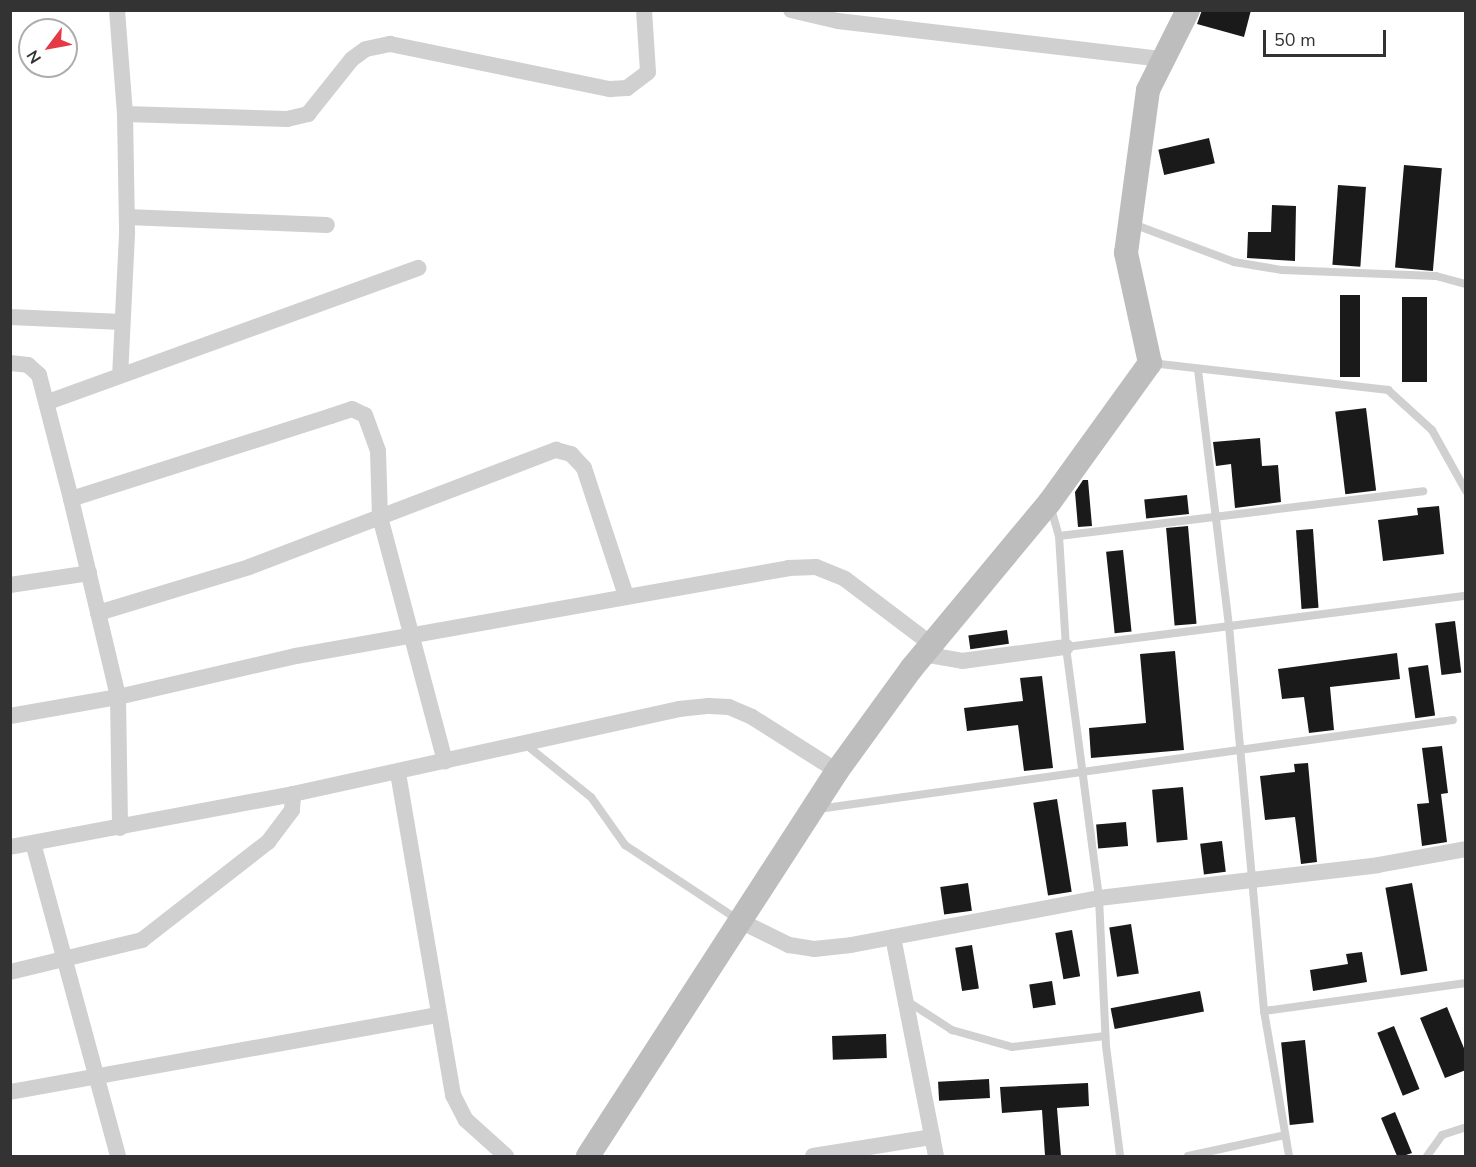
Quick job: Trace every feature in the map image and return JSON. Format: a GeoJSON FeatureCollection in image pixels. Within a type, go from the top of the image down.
{"type":"FeatureCollection","features":[{"type":"Feature","properties":{"kind":"street"},"geometry":{"type":"LineString","coordinates":[[117,10],[125,114],[127,217],[120,375]]}},
{"type":"Feature","properties":{"kind":"street"},"geometry":{"type":"LineString","coordinates":[[125,114],[287,118],[308,114],[352,58],[366,49],[390,44],[610,88],[627,88],[648,72],[644,10]]}},
{"type":"Feature","properties":{"kind":"street"},"geometry":{"type":"LineString","coordinates":[[791,10],[838,21],[1163,59]]}},
{"type":"Feature","properties":{"kind":"street"},"geometry":{"type":"LineString","coordinates":[[588,1156],[837,771],[927,649],[1048,503],[1150,363],[1126,253],[1148,90],[1188,10]]}},
{"type":"Feature","properties":{"kind":"street"},"geometry":{"type":"LineString","coordinates":[[127,217],[327,225]]}},
{"type":"Feature","properties":{"kind":"street"},"geometry":{"type":"LineString","coordinates":[[48,402],[418,268]]}},
{"type":"Feature","properties":{"kind":"street"},"geometry":{"type":"LineString","coordinates":[[10,316],[123,322]]}},
{"type":"Feature","properties":{"kind":"street"},"geometry":{"type":"LineString","coordinates":[[10,363],[28,365],[39,375],[48,402],[98,612],[118,697],[120,828]]}},
{"type":"Feature","properties":{"kind":"street"},"geometry":{"type":"LineString","coordinates":[[71,499],[352,410],[365,415],[370,423],[378,451],[380,517],[445,762]]}},
{"type":"Feature","properties":{"kind":"street"},"geometry":{"type":"LineString","coordinates":[[98,612],[249,567],[556,450],[571,454],[584,468],[626,596]]}},
{"type":"Feature","properties":{"kind":"street"},"geometry":{"type":"LineString","coordinates":[[10,716],[118,697],[410,635],[788,568],[816,567],[845,579],[927,649],[962,661],[1066,647]]}},
{"type":"Feature","properties":{"kind":"street"},"geometry":{"type":"LineString","coordinates":[[10,585],[88,573]]}},
{"type":"Feature","properties":{"kind":"street"},"geometry":{"type":"LineString","coordinates":[[10,847],[120,828],[398,773],[679,710],[729,707],[752,717],[837,771]]}},
{"type":"Feature","properties":{"kind":"street"},"geometry":{"type":"LineString","coordinates":[[398,773],[453,1095],[466,1120],[506,1156]]}},
{"type":"Feature","properties":{"kind":"street"},"geometry":{"type":"LineString","coordinates":[[10,972],[142,940],[268,842],[292,810],[293,794]]}},
{"type":"Feature","properties":{"kind":"street"},"geometry":{"type":"LineString","coordinates":[[33,843],[118,1156]]}},
{"type":"Feature","properties":{"kind":"street"},"geometry":{"type":"LineString","coordinates":[[740,921],[789,945],[814,949],[893,937],[1099,898],[1378,865],[1466,849]]}},
{"type":"Feature","properties":{"kind":"street"},"geometry":{"type":"LineString","coordinates":[[893,937],[936,1156]]}},
{"type":"Feature","properties":{"kind":"street"},"geometry":{"type":"LineString","coordinates":[[10,1092],[98,1078],[438,1015]]}},
{"type":"Feature","properties":{"kind":"street"},"geometry":{"type":"LineString","coordinates":[[813,1156],[932,1137]]}},
{"type":"Feature","properties":{"kind":"lane"},"geometry":{"type":"LineString","coordinates":[[1130,223],[1234,262],[1282,270],[1436,276],[1466,284]]}},
{"type":"Feature","properties":{"kind":"lane"},"geometry":{"type":"LineString","coordinates":[[1150,363],[1388,390],[1432,430],[1466,491]]}},
{"type":"Feature","properties":{"kind":"lane"},"geometry":{"type":"LineString","coordinates":[[1198,370],[1242,752],[1255,879],[1264,1011],[1289,1156]]}},
{"type":"Feature","properties":{"kind":"lane"},"geometry":{"type":"LineString","coordinates":[[1059,536],[1424,491]]}},
{"type":"Feature","properties":{"kind":"lane"},"geometry":{"type":"LineString","coordinates":[[1048,503],[1059,536],[1066,647],[1080,771],[1099,898],[1105,1036],[1120,1156]]}},
{"type":"Feature","properties":{"kind":"lane"},"geometry":{"type":"LineString","coordinates":[[1066,647],[1466,596]]}},
{"type":"Feature","properties":{"kind":"lane"},"geometry":{"type":"LineString","coordinates":[[812,810],[1080,771],[1242,752],[1453,720]]}},
{"type":"Feature","properties":{"kind":"lane"},"geometry":{"type":"LineString","coordinates":[[525,744],[591,797],[626,845],[740,921]]}},
{"type":"Feature","properties":{"kind":"lane"},"geometry":{"type":"LineString","coordinates":[[1264,1011],[1466,983]]}},
{"type":"Feature","properties":{"kind":"lane"},"geometry":{"type":"LineString","coordinates":[[905,1000],[952,1030],[1012,1047],[1105,1036]]}},
{"type":"Feature","properties":{"kind":"lane"},"geometry":{"type":"LineString","coordinates":[[1427,1156],[1442,1135],[1466,1127]]}},
{"type":"Feature","properties":{"kind":"lane"},"geometry":{"type":"LineString","coordinates":[[1188,1156],[1285,1134]]}},
{"type":"Feature","properties":{"kind":"building"},"geometry":{"type":"Polygon","coordinates":[[[1202,10],[1251,10],[1244,37],[1197,24],[1202,10]]]}},
{"type":"Feature","properties":{"kind":"building"},"geometry":{"type":"Polygon","coordinates":[[[1209,138],[1215,163],[1164,175],[1158,150],[1209,138]]]}},
{"type":"Feature","properties":{"kind":"building"},"geometry":{"type":"Polygon","coordinates":[[[1404,165],[1442,168],[1433,271],[1395,268],[1404,165]]]}},
{"type":"Feature","properties":{"kind":"building"},"geometry":{"type":"Polygon","coordinates":[[[1338,185],[1366,187],[1360,267],[1332,265],[1338,185]]]}},
{"type":"Feature","properties":{"kind":"building"},"geometry":{"type":"Polygon","coordinates":[[[1272,205],[1296,206],[1295,261],[1247,258],[1248,232],[1271,232],[1272,205]]]}},
{"type":"Feature","properties":{"kind":"building"},"geometry":{"type":"Polygon","coordinates":[[[1340,295],[1360,295],[1360,377],[1340,377],[1340,295]]]}},
{"type":"Feature","properties":{"kind":"building"},"geometry":{"type":"Polygon","coordinates":[[[1402,297],[1427,297],[1427,382],[1402,382],[1402,297]]]}},
{"type":"Feature","properties":{"kind":"building"},"geometry":{"type":"Polygon","coordinates":[[[1366,408],[1376,490],[1345,494],[1335,412],[1366,408]]]}},
{"type":"Feature","properties":{"kind":"building"},"geometry":{"type":"Polygon","coordinates":[[[1260,438],[1262,466],[1278,465],[1281,502],[1235,508],[1231,464],[1216,466],[1213,442],[1260,438]]]}},
{"type":"Feature","properties":{"kind":"building"},"geometry":{"type":"Polygon","coordinates":[[[1083,480],[1088,480],[1092,526],[1078,527],[1075,492],[1083,480]]]}},
{"type":"Feature","properties":{"kind":"building"},"geometry":{"type":"Polygon","coordinates":[[[1187,495],[1189,514],[1146,518],[1144,499],[1187,495]]]}},
{"type":"Feature","properties":{"kind":"building"},"geometry":{"type":"Polygon","coordinates":[[[1439,506],[1444,554],[1383,561],[1378,520],[1418,515],[1417,508],[1439,506]]]}},
{"type":"Feature","properties":{"kind":"building"},"geometry":{"type":"Polygon","coordinates":[[[1188,526],[1197,624],[1175,626],[1166,528],[1188,526]]]}},
{"type":"Feature","properties":{"kind":"building"},"geometry":{"type":"Polygon","coordinates":[[[1313,529],[1319,608],[1302,609],[1296,530],[1313,529]]]}},
{"type":"Feature","properties":{"kind":"building"},"geometry":{"type":"Polygon","coordinates":[[[1123,550],[1132,632],[1115,633],[1106,552],[1123,550]]]}},
{"type":"Feature","properties":{"kind":"building"},"geometry":{"type":"Polygon","coordinates":[[[1455,621],[1461,673],[1441,675],[1435,623],[1455,621]]]}},
{"type":"Feature","properties":{"kind":"building"},"geometry":{"type":"Polygon","coordinates":[[[1007,630],[1009,644],[970,649],[968,635],[1007,630]]]}},
{"type":"Feature","properties":{"kind":"building"},"geometry":{"type":"Polygon","coordinates":[[[1175,651],[1184,750],[1091,758],[1089,728],[1146,723],[1140,654],[1175,651]]]}},
{"type":"Feature","properties":{"kind":"building"},"geometry":{"type":"Polygon","coordinates":[[[1397,653],[1400,679],[1330,687],[1334,730],[1309,733],[1304,697],[1282,699],[1278,669],[1397,653]]]}},
{"type":"Feature","properties":{"kind":"building"},"geometry":{"type":"Polygon","coordinates":[[[1428,665],[1435,716],[1415,718],[1408,668],[1428,665]]]}},
{"type":"Feature","properties":{"kind":"building"},"geometry":{"type":"Polygon","coordinates":[[[1042,676],[1053,768],[1024,771],[1018,725],[967,731],[964,708],[1023,701],[1020,678],[1042,676]]]}},
{"type":"Feature","properties":{"kind":"building"},"geometry":{"type":"Polygon","coordinates":[[[1442,746],[1448,793],[1441,794],[1447,842],[1422,846],[1417,804],[1429,803],[1422,748],[1442,746]]]}},
{"type":"Feature","properties":{"kind":"building"},"geometry":{"type":"Polygon","coordinates":[[[1308,763],[1317,862],[1301,864],[1295,817],[1265,820],[1260,776],[1295,772],[1294,764],[1308,763]]]}},
{"type":"Feature","properties":{"kind":"building"},"geometry":{"type":"Polygon","coordinates":[[[1183,787],[1188,840],[1157,843],[1152,790],[1183,787]]]}},
{"type":"Feature","properties":{"kind":"building"},"geometry":{"type":"Polygon","coordinates":[[[1057,799],[1072,892],[1048,896],[1033,803],[1057,799]]]}},
{"type":"Feature","properties":{"kind":"building"},"geometry":{"type":"Polygon","coordinates":[[[1126,822],[1128,846],[1098,849],[1096,825],[1126,822]]]}},
{"type":"Feature","properties":{"kind":"building"},"geometry":{"type":"Polygon","coordinates":[[[1222,841],[1226,872],[1204,874],[1200,844],[1222,841]]]}},
{"type":"Feature","properties":{"kind":"building"},"geometry":{"type":"Polygon","coordinates":[[[968,883],[972,911],[944,915],[940,887],[968,883]]]}},
{"type":"Feature","properties":{"kind":"building"},"geometry":{"type":"Polygon","coordinates":[[[1412,883],[1427,971],[1401,975],[1385,888],[1412,883]]]}},
{"type":"Feature","properties":{"kind":"building"},"geometry":{"type":"Polygon","coordinates":[[[1131,924],[1139,973],[1117,977],[1109,927],[1131,924]]]}},
{"type":"Feature","properties":{"kind":"building"},"geometry":{"type":"Polygon","coordinates":[[[1072,930],[1080,976],[1063,979],[1055,933],[1072,930]]]}},
{"type":"Feature","properties":{"kind":"building"},"geometry":{"type":"Polygon","coordinates":[[[972,945],[979,988],[962,991],[955,948],[972,945]]]}},
{"type":"Feature","properties":{"kind":"building"},"geometry":{"type":"Polygon","coordinates":[[[1362,952],[1367,982],[1313,991],[1310,970],[1348,964],[1346,954],[1362,952]]]}},
{"type":"Feature","properties":{"kind":"building"},"geometry":{"type":"Polygon","coordinates":[[[1052,981],[1056,1005],[1033,1008],[1029,985],[1052,981]]]}},
{"type":"Feature","properties":{"kind":"building"},"geometry":{"type":"Polygon","coordinates":[[[1200,991],[1204,1012],[1115,1029],[1111,1008],[1200,991]]]}},
{"type":"Feature","properties":{"kind":"building"},"geometry":{"type":"Polygon","coordinates":[[[1447,1007],[1466,1053],[1466,1070],[1445,1078],[1420,1018],[1447,1007]]]}},
{"type":"Feature","properties":{"kind":"building"},"geometry":{"type":"Polygon","coordinates":[[[1394,1026],[1419,1089],[1403,1096],[1377,1033],[1394,1026]]]}},
{"type":"Feature","properties":{"kind":"building"},"geometry":{"type":"Polygon","coordinates":[[[886,1034],[887,1058],[833,1060],[832,1036],[886,1034]]]}},
{"type":"Feature","properties":{"kind":"building"},"geometry":{"type":"Polygon","coordinates":[[[1305,1040],[1314,1123],[1290,1125],[1281,1043],[1305,1040]]]}},
{"type":"Feature","properties":{"kind":"building"},"geometry":{"type":"Polygon","coordinates":[[[989,1079],[990,1098],[939,1101],[938,1082],[989,1079]]]}},
{"type":"Feature","properties":{"kind":"building"},"geometry":{"type":"Polygon","coordinates":[[[1088,1083],[1089,1106],[1057,1108],[1061,1156],[1045,1156],[1042,1110],[1002,1113],[1000,1087],[1088,1083]]]}},
{"type":"Feature","properties":{"kind":"building"},"geometry":{"type":"Polygon","coordinates":[[[1395,1112],[1412,1153],[1403,1156],[1397,1156],[1381,1118],[1395,1112]]]}}]}
